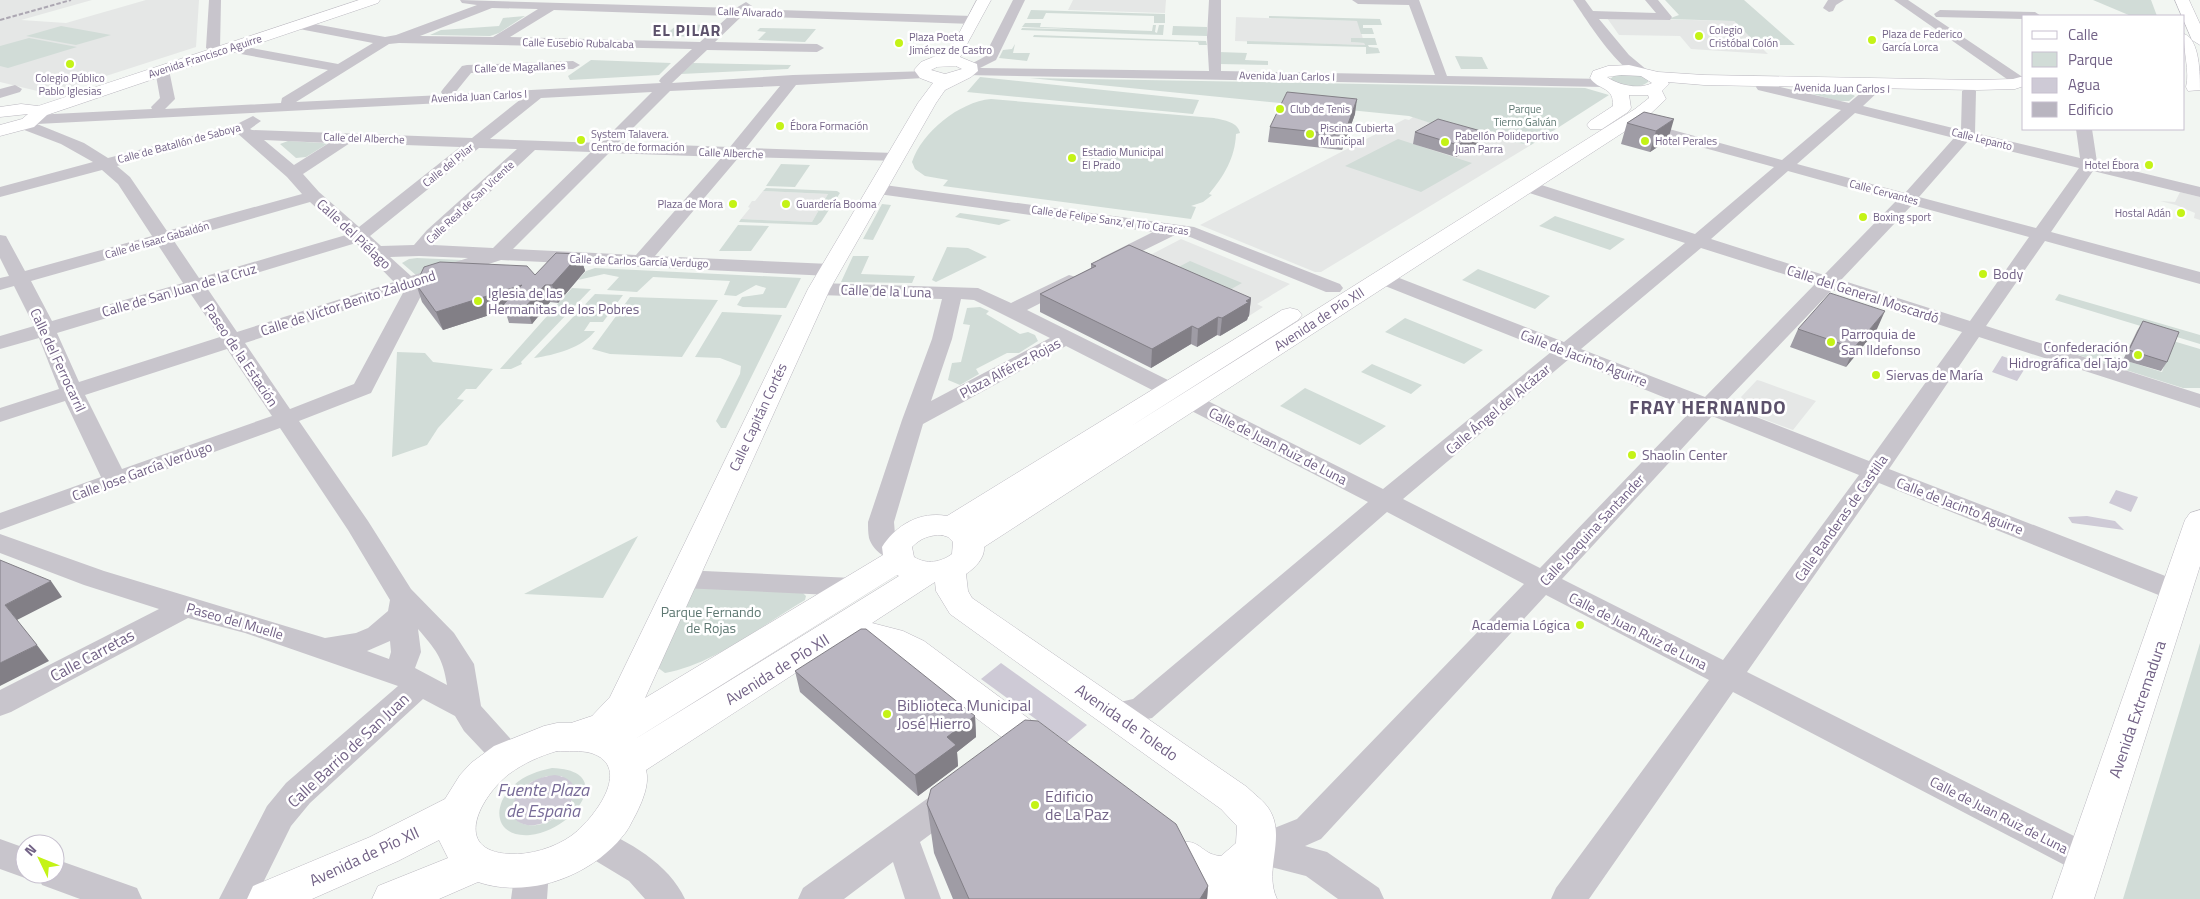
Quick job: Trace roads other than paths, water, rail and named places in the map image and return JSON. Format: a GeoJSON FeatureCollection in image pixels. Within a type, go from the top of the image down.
{"type":"FeatureCollection","features":[{"type":"Feature","properties":{"kind":"main road","name":"Avenida Francisco Aguirre"},"geometry":{"type":"LineString","coordinates":[[0,131],[32,116],[213,48],[358,0]]}},
{"type":"Feature","properties":{"kind":"main road","name":"Avenida Francisco Aguirre"},"geometry":{"type":"LineString","coordinates":[[0,112],[32,116],[162,70],[373,0]]}},
{"type":"Feature","properties":{"kind":"main road","name":"Calle Capitán Cortés"},"geometry":{"type":"LineString","coordinates":[[602,747],[605,726],[620,712],[824,279],[894,158],[956,68],[974,18],[984,0]]}},
{"type":"Feature","properties":{"kind":"main road"},"geometry":{"type":"LineString","coordinates":[[2167,0],[2174,15]]}},
{"type":"Feature","properties":{"kind":"main road"},"geometry":{"type":"LineString","coordinates":[[2182,0],[2195,37],[2199,80],[2190,93]]}},
{"type":"Feature","properties":{"kind":"main road"},"geometry":{"type":"LineString","coordinates":[[1605,75],[1636,91],[1652,81]]}},
{"type":"Feature","properties":{"kind":"main road","name":"Avenida de Pío XII"},"geometry":{"type":"LineString","coordinates":[[1180,396],[1333,288],[1622,108],[1622,97],[1605,75]]}},
{"type":"Feature","properties":{"kind":"main road","name":"Avenida Juan Carlos I"},"geometry":{"type":"LineString","coordinates":[[1652,81],[2021,83]]}},
{"type":"Feature","properties":{"kind":"main road","name":"Avenida Juan Carlos I"},"geometry":{"type":"LineString","coordinates":[[1652,81],[1764,87],[1969,91],[2021,83]]}},
{"type":"Feature","properties":{"kind":"main road","name":"Avenida de Pío XII"},"geometry":{"type":"LineString","coordinates":[[602,747],[832,634],[932,554],[1180,396],[1382,278],[1626,122],[1658,99],[1652,81]]}},
{"type":"Feature","properties":{"kind":"main road","name":"Avenida Extremadura"},"geometry":{"type":"LineString","coordinates":[[2073,899],[2200,520]]}},
{"type":"Feature","properties":{"kind":"main road","name":"Avenida de Pío XII"},"geometry":{"type":"LineString","coordinates":[[602,747],[705,678],[852,587],[932,554]]}},
{"type":"Feature","properties":{"kind":"main road","name":"Avenida de Toledo"},"geometry":{"type":"LineString","coordinates":[[932,554],[961,606],[1234,798],[1255,819],[1257,832],[1256,850],[1251,888],[1256,899]]}},
{"type":"Feature","properties":{"kind":"main road"},"geometry":{"type":"LineString","coordinates":[[832,634],[868,634],[892,638],[912,650],[1019,748],[1072,771]]}},
{"type":"Feature","properties":{"kind":"main road"},"geometry":{"type":"LineString","coordinates":[[645,659],[647,673],[659,682],[681,685],[705,678]]}},
{"type":"Feature","properties":{"kind":"main road"},"geometry":{"type":"LineString","coordinates":[[557,738],[602,747],[630,778],[625,802],[609,827],[593,842],[530,885],[508,872],[478,864],[468,856],[457,837],[457,822],[460,810],[477,781],[507,756],[536,742],[557,738]]}},
{"type":"Feature","properties":{"kind":"main road","name":"Avenida de Pío XII"},"geometry":{"type":"LineString","coordinates":[[268,899],[384,849],[460,810]]}},
{"type":"Feature","properties":{"kind":"main road"},"geometry":{"type":"LineString","coordinates":[[1156,835],[1187,859],[1209,872],[1229,874],[1256,850]]}},
{"type":"Feature","properties":{"kind":"main road"},"geometry":{"type":"LineString","coordinates":[[1187,859],[1216,899]]}},
{"type":"Feature","properties":{"kind":"main road"},"geometry":{"type":"LineString","coordinates":[[394,899],[478,864]]}},
{"type":"Feature","properties":{"kind":"street"},"geometry":{"type":"LineString","coordinates":[[213,48],[215,0]]}},
{"type":"Feature","properties":{"kind":"street","name":"Calle Alvarado"},"geometry":{"type":"LineString","coordinates":[[466,0],[746,6],[845,13],[974,18]]}},
{"type":"Feature","properties":{"kind":"street"},"geometry":{"type":"LineString","coordinates":[[641,261],[733,154],[856,0]]}},
{"type":"Feature","properties":{"kind":"street"},"geometry":{"type":"LineString","coordinates":[[956,68],[1019,0]]}},
{"type":"Feature","properties":{"kind":"street"},"geometry":{"type":"LineString","coordinates":[[1214,0],[1213,38],[1215,70]]}},
{"type":"Feature","properties":{"kind":"street"},"geometry":{"type":"LineString","coordinates":[[1358,0],[1414,1],[1441,74]]}},
{"type":"Feature","properties":{"kind":"street"},"geometry":{"type":"LineString","coordinates":[[1574,8],[1590,15],[1666,17],[1651,0]]}},
{"type":"Feature","properties":{"kind":"street"},"geometry":{"type":"LineString","coordinates":[[1900,0],[2021,83]]}},
{"type":"Feature","properties":{"kind":"street"},"geometry":{"type":"LineString","coordinates":[[1919,0],[1940,14],[2021,83]]}},
{"type":"Feature","properties":{"kind":"street"},"geometry":{"type":"LineString","coordinates":[[298,25],[385,41],[399,38],[499,1]]}},
{"type":"Feature","properties":{"kind":"street","name":"Calle Alvarado"},"geometry":{"type":"LineString","coordinates":[[499,1],[551,6],[648,4]]}},
{"type":"Feature","properties":{"kind":"street"},"geometry":{"type":"LineString","coordinates":[[629,20],[648,4]]}},
{"type":"Feature","properties":{"kind":"street"},"geometry":{"type":"LineString","coordinates":[[496,41],[551,6]]}},
{"type":"Feature","properties":{"kind":"street"},"geometry":{"type":"LineString","coordinates":[[496,255],[604,149],[703,44],[746,6]]}},
{"type":"Feature","properties":{"kind":"street"},"geometry":{"type":"LineString","coordinates":[[1940,14],[2022,16]]}},
{"type":"Feature","properties":{"kind":"street"},"geometry":{"type":"LineString","coordinates":[[1590,15],[1633,67],[1652,81]]}},
{"type":"Feature","properties":{"kind":"street","name":"Calle del Pilar"},"geometry":{"type":"LineString","coordinates":[[352,232],[477,142],[615,32]]}},
{"type":"Feature","properties":{"kind":"street","name":"Calle Eusebio Rubalcaba"},"geometry":{"type":"LineString","coordinates":[[399,38],[817,48]]}},
{"type":"Feature","properties":{"kind":"street","name":"Calle de Batallón de Saboya"},"geometry":{"type":"LineString","coordinates":[[0,192],[106,162],[166,125],[245,131],[283,104],[385,41]]}},
{"type":"Feature","properties":{"kind":"street"},"geometry":{"type":"LineString","coordinates":[[230,48],[340,68]]}},
{"type":"Feature","properties":{"kind":"street","name":"Calle de Magallanes"},"geometry":{"type":"LineString","coordinates":[[448,92],[467,69],[573,65]]}},
{"type":"Feature","properties":{"kind":"street","name":"Avenida Juan Carlos I"},"geometry":{"type":"LineString","coordinates":[[956,68],[1022,71],[1605,75]]}},
{"type":"Feature","properties":{"kind":"street","name":"Avenida Juan Carlos I"},"geometry":{"type":"LineString","coordinates":[[283,104],[666,83],[798,71],[956,68],[1605,75]]}},
{"type":"Feature","properties":{"kind":"street"},"geometry":{"type":"LineString","coordinates":[[162,70],[168,99],[166,125]]}},
{"type":"Feature","properties":{"kind":"street","name":"Calle Lepanto"},"geometry":{"type":"LineString","coordinates":[[1764,87],[2200,192]]}},
{"type":"Feature","properties":{"kind":"street"},"geometry":{"type":"LineString","coordinates":[[0,94],[15,89]]}},
{"type":"Feature","properties":{"kind":"street","name":"Calle Ángel del Alcázar"},"geometry":{"type":"LineString","coordinates":[[1114,714],[1141,710],[1385,501],[1698,241],[1874,89]]}},
{"type":"Feature","properties":{"kind":"street","name":"Avenida Juan Carlos I"},"geometry":{"type":"LineString","coordinates":[[32,116],[166,125],[283,104],[448,92],[543,90]]}},
{"type":"Feature","properties":{"kind":"street"},"geometry":{"type":"LineString","coordinates":[[1965,135],[1969,131],[1969,91]]}},
{"type":"Feature","properties":{"kind":"street","name":"Avenida Juan Carlos I"},"geometry":{"type":"LineString","coordinates":[[32,116],[115,116],[166,125]]}},
{"type":"Feature","properties":{"kind":"street","name":"Paseo de la Estación"},"geometry":{"type":"LineString","coordinates":[[32,116],[60,137],[106,162],[124,181],[161,239],[359,527],[401,605],[410,678]]}},
{"type":"Feature","properties":{"kind":"street"},"geometry":{"type":"LineString","coordinates":[[60,137],[115,116]]}},
{"type":"Feature","properties":{"kind":"street","name":"Calle Cervantes"},"geometry":{"type":"LineString","coordinates":[[1626,122],[2200,278]]}},
{"type":"Feature","properties":{"kind":"street"},"geometry":{"type":"LineString","coordinates":[[2084,130],[2089,166]]}},
{"type":"Feature","properties":{"kind":"street","name":"Calle del Alberche"},"geometry":{"type":"LineString","coordinates":[[245,131],[347,138],[477,142]]}},
{"type":"Feature","properties":{"kind":"street","name":"Calle del Piélago"},"geometry":{"type":"LineString","coordinates":[[245,131],[293,173],[313,196],[352,232],[377,252],[383,261],[407,284]]}},
{"type":"Feature","properties":{"kind":"street","name":"Calle Joaquina Santander"},"geometry":{"type":"LineString","coordinates":[[1256,850],[1309,829],[1542,581],[1908,199],[1965,135]]}},
{"type":"Feature","properties":{"kind":"street"},"geometry":{"type":"LineString","coordinates":[[293,173],[347,138]]}},
{"type":"Feature","properties":{"kind":"street","name":"Calle Alberche"},"geometry":{"type":"LineString","coordinates":[[477,142],[530,146],[733,154],[894,158]]}},
{"type":"Feature","properties":{"kind":"street","name":"Calle Real de San Vicente"},"geometry":{"type":"LineString","coordinates":[[377,252],[419,250],[433,234],[530,146]]}},
{"type":"Feature","properties":{"kind":"street","name":"Calle Banderas de Castilla"},"geometry":{"type":"LineString","coordinates":[[1569,899],[1874,472],[2089,166]]}},
{"type":"Feature","properties":{"kind":"street","name":"Calle del General Moscardó"},"geometry":{"type":"LineString","coordinates":[[1526,186],[2200,401]]}},
{"type":"Feature","properties":{"kind":"street","name":"Calle de Felipe Sanz, el Tío Caracas"},"geometry":{"type":"LineString","coordinates":[[877,189],[1194,232],[1333,288]]}},
{"type":"Feature","properties":{"kind":"street","name":"Calle de Isaac Gabaldón"},"geometry":{"type":"LineString","coordinates":[[9,281],[313,196]]}},
{"type":"Feature","properties":{"kind":"street"},"geometry":{"type":"LineString","coordinates":[[1010,311],[1172,229]]}},
{"type":"Feature","properties":{"kind":"street","name":"Calle de San Juan de la Cruz"},"geometry":{"type":"LineString","coordinates":[[0,343],[195,286],[352,232]]}},
{"type":"Feature","properties":{"kind":"street","name":"Calle del Ferrocarril"},"geometry":{"type":"LineString","coordinates":[[0,240],[9,281],[46,330],[72,392],[115,480]]}},
{"type":"Feature","properties":{"kind":"street","name":"Calle de Carlos García Verdugo"},"geometry":{"type":"LineString","coordinates":[[419,250],[641,261],[824,279]]}},
{"type":"Feature","properties":{"kind":"street","name":"Calle de Victor Benito Zalduond"},"geometry":{"type":"LineString","coordinates":[[0,415],[496,255]]}},
{"type":"Feature","properties":{"kind":"street","name":"Calle de Jacinto Aguirre"},"geometry":{"type":"LineString","coordinates":[[1382,278],[2176,591]]}},
{"type":"Feature","properties":{"kind":"street","name":"Calle de la Luna"},"geometry":{"type":"LineString","coordinates":[[824,279],[953,293]]}},
{"type":"Feature","properties":{"kind":"street"},"geometry":{"type":"LineString","coordinates":[[284,419],[362,388],[414,290],[407,284]]}},
{"type":"Feature","properties":{"kind":"street"},"geometry":{"type":"LineString","coordinates":[[932,554],[882,538],[881,522],[913,420],[942,339],[953,293]]}},
{"type":"Feature","properties":{"kind":"street","name":"Plaza Alférez Rojas"},"geometry":{"type":"LineString","coordinates":[[953,293],[978,294],[1066,338]]}},
{"type":"Feature","properties":{"kind":"street"},"geometry":{"type":"LineString","coordinates":[[1066,338],[1180,396]]}},
{"type":"Feature","properties":{"kind":"street","name":"Plaza Alférez Rojas"},"geometry":{"type":"LineString","coordinates":[[913,420],[1066,338]]}},
{"type":"Feature","properties":{"kind":"street","name":"Calle de Juan Ruiz de Luna"},"geometry":{"type":"LineString","coordinates":[[1180,396],[2086,859]]}},
{"type":"Feature","properties":{"kind":"street","name":"Calle Jose García Verdugo"},"geometry":{"type":"LineString","coordinates":[[0,522],[284,419]]}},
{"type":"Feature","properties":{"kind":"street","name":"Paseo del Muelle"},"geometry":{"type":"LineString","coordinates":[[0,543],[94,578],[185,607],[250,624],[410,678],[466,708]]}},
{"type":"Feature","properties":{"kind":"street"},"geometry":{"type":"LineString","coordinates":[[682,579],[852,587]]}},
{"type":"Feature","properties":{"kind":"street"},"geometry":{"type":"LineString","coordinates":[[316,646],[358,644],[386,630],[401,605]]}},
{"type":"Feature","properties":{"kind":"street","name":"Paseo de la Estación"},"geometry":{"type":"LineString","coordinates":[[401,605],[444,640],[459,664],[466,708],[474,722],[507,756]]}},
{"type":"Feature","properties":{"kind":"street","name":"Calle Carretas"},"geometry":{"type":"LineString","coordinates":[[0,704],[185,607]]}},
{"type":"Feature","properties":{"kind":"street","name":"Calle Barrio de San Juan"},"geometry":{"type":"LineString","coordinates":[[237,899],[279,816],[298,793],[410,678]]}},
{"type":"Feature","properties":{"kind":"street"},"geometry":{"type":"LineString","coordinates":[[816,899],[977,780]]}},
{"type":"Feature","properties":{"kind":"street"},"geometry":{"type":"LineString","coordinates":[[901,837],[923,899]]}},
{"type":"Feature","properties":{"kind":"street"},"geometry":{"type":"LineString","coordinates":[[593,842],[641,870],[667,899]]}},
{"type":"Feature","properties":{"kind":"street"},"geometry":{"type":"LineString","coordinates":[[1256,850],[1315,863],[1366,899]]}},
{"type":"Feature","properties":{"kind":"street"},"geometry":{"type":"LineString","coordinates":[[0,854],[15,860]]}},
{"type":"Feature","properties":{"kind":"street"},"geometry":{"type":"LineString","coordinates":[[65,878],[124,899]]}},
{"type":"Feature","properties":{"kind":"water"},"geometry":{"type":"Polygon","coordinates":[[[2002,356],[2027,365],[2017,381],[1992,372],[2002,356]]]}},
{"type":"Feature","properties":{"kind":"water"},"geometry":{"type":"Polygon","coordinates":[[[2116,490],[2138,497],[2131,512],[2109,503],[2116,490]]]}},
{"type":"Feature","properties":{"kind":"water"},"geometry":{"type":"Polygon","coordinates":[[[2087,516],[2115,521],[2124,530],[2072,523],[2068,517],[2087,516]]]}},
{"type":"Feature","properties":{"kind":"water"},"geometry":{"type":"Polygon","coordinates":[[[1001,663],[1087,725],[1067,742],[981,679],[1001,663]]]}},
{"type":"Feature","properties":{"kind":"water","name":"Fuente Plaza de España"},"geometry":{"type":"Polygon","coordinates":[[[555,775],[568,779],[574,786],[574,795],[561,813],[539,825],[527,825],[514,818],[512,812],[515,799],[524,787],[533,781],[555,775]]]}},
{"type":"Feature","properties":{"kind":"railway"},"geometry":{"type":"LineString","coordinates":[[0,20],[71,0]]}},
{"type":"Feature","properties":{"kind":"place","name":"Colegio Cristóbal Colón"},"geometry":{"type":"Point","coordinates":[1699,36]}},
{"type":"Feature","properties":{"kind":"place","name":"Plaza de Federico García Lorca"},"geometry":{"type":"Point","coordinates":[1872,40]}},
{"type":"Feature","properties":{"kind":"place","name":"Plaza Poeta Jiménez de Castro"},"geometry":{"type":"Point","coordinates":[899,43]}},
{"type":"Feature","properties":{"kind":"place","name":"Colegio Público Pablo Iglesias"},"geometry":{"type":"Point","coordinates":[70,64]}},
{"type":"Feature","properties":{"kind":"place","name":"Club de Tenis"},"geometry":{"type":"Point","coordinates":[1280,109]}},
{"type":"Feature","properties":{"kind":"place","name":"Ébora Formación"},"geometry":{"type":"Point","coordinates":[780,126]}},
{"type":"Feature","properties":{"kind":"place","name":"Piscina Cubierta Municipal"},"geometry":{"type":"Point","coordinates":[1310,134]}},
{"type":"Feature","properties":{"kind":"place","name":"System Talavera. Centro de formación"},"geometry":{"type":"Point","coordinates":[581,140]}},
{"type":"Feature","properties":{"kind":"place","name":"Hotel Perales"},"geometry":{"type":"Point","coordinates":[1645,141]}},
{"type":"Feature","properties":{"kind":"place","name":"Pabellón Polideportivo Juan Parra"},"geometry":{"type":"Point","coordinates":[1445,142]}},
{"type":"Feature","properties":{"kind":"place","name":"Estadio Municipal El Prado"},"geometry":{"type":"Point","coordinates":[1072,158]}},
{"type":"Feature","properties":{"kind":"place","name":"Hotel Ébora"},"geometry":{"type":"Point","coordinates":[2149,165]}},
{"type":"Feature","properties":{"kind":"place","name":"Plaza de Mora"},"geometry":{"type":"Point","coordinates":[733,204]}},
{"type":"Feature","properties":{"kind":"place","name":"Guardería Booma"},"geometry":{"type":"Point","coordinates":[786,204]}},
{"type":"Feature","properties":{"kind":"place","name":"Hostal Adán"},"geometry":{"type":"Point","coordinates":[2181,213]}},
{"type":"Feature","properties":{"kind":"place","name":"Boxing sport"},"geometry":{"type":"Point","coordinates":[1863,217]}},
{"type":"Feature","properties":{"kind":"place","name":"Body"},"geometry":{"type":"Point","coordinates":[1983,274]}},
{"type":"Feature","properties":{"kind":"place","name":"Iglesia de las Hermanitas de los Pobres"},"geometry":{"type":"Point","coordinates":[478,301]}},
{"type":"Feature","properties":{"kind":"place","name":"Parroquia de San Ildefonso"},"geometry":{"type":"Point","coordinates":[1831,342]}},
{"type":"Feature","properties":{"kind":"place","name":"Confederación Hidrográfica del Tajo"},"geometry":{"type":"Point","coordinates":[2138,355]}},
{"type":"Feature","properties":{"kind":"place","name":"Siervas de María"},"geometry":{"type":"Point","coordinates":[1876,375]}},
{"type":"Feature","properties":{"kind":"place","name":"Shaolin Center"},"geometry":{"type":"Point","coordinates":[1632,455]}},
{"type":"Feature","properties":{"kind":"place","name":"Academia Lógica"},"geometry":{"type":"Point","coordinates":[1580,625]}},
{"type":"Feature","properties":{"kind":"place","name":"Biblioteca Municipal José Hierro"},"geometry":{"type":"Point","coordinates":[887,714]}},
{"type":"Feature","properties":{"kind":"place","name":"Edificio de La Paz"},"geometry":{"type":"Point","coordinates":[1035,805]}},
{"type":"Feature","properties":{"kind":"district","name":"EL PILAR"},"geometry":{"type":"Point","coordinates":[687,30]}},
{"type":"Feature","properties":{"kind":"district","name":"FRAY HERNANDO"},"geometry":{"type":"Point","coordinates":[1708,407]}},
{"type":"Feature","properties":{"kind":"park label","name":"Parque Tierno Galván"},"geometry":{"type":"Point","coordinates":[1525,115]}},
{"type":"Feature","properties":{"kind":"park label","name":"Parque Fernando de Rojas"},"geometry":{"type":"Point","coordinates":[711,620]}}]}
